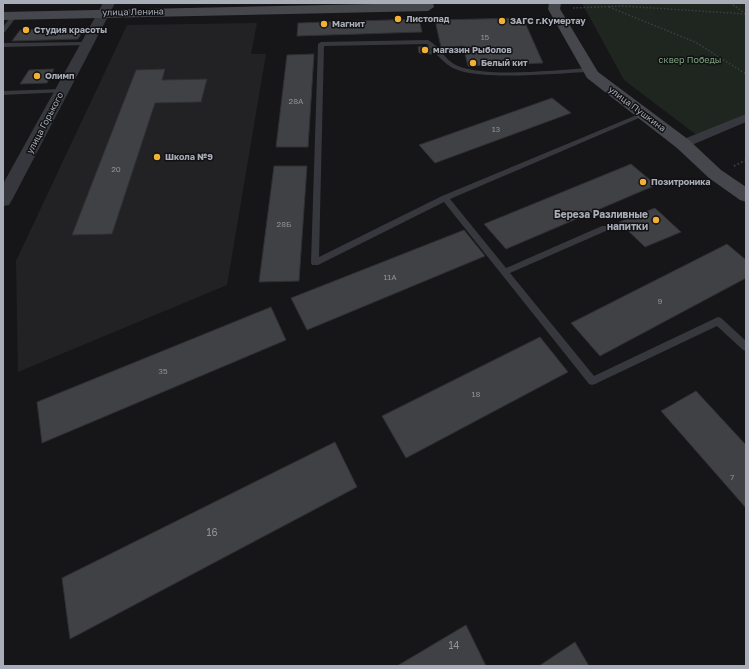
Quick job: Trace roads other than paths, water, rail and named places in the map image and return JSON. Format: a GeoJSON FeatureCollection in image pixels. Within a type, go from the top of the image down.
{"type":"FeatureCollection","features":[{"type":"Feature","properties":{"kind":"main road","name":"улица Ленина"},"geometry":{"type":"LineString","coordinates":[[9,16],[106,8],[428,7],[427,3]]}},
{"type":"Feature","properties":{"kind":"main road","name":"улица Пушкина"},"geometry":{"type":"LineString","coordinates":[[554,6],[592,75],[683,144],[715,174],[746,196]]}},
{"type":"Feature","properties":{"kind":"street","name":"улица Горького"},"geometry":{"type":"LineString","coordinates":[[3,200],[106,8]]}},
{"type":"Feature","properties":{"kind":"street"},"geometry":{"type":"LineString","coordinates":[[683,144],[746,118]]}},
{"type":"Feature","properties":{"kind":"lane"},"geometry":{"type":"LineString","coordinates":[[3,32],[9,16]]}},
{"type":"Feature","properties":{"kind":"lane"},"geometry":{"type":"LineString","coordinates":[[589,70],[491,73],[471,71],[454,67],[428,42],[321,44],[315,262],[445,198],[644,114]]}},
{"type":"Feature","properties":{"kind":"lane"},"geometry":{"type":"LineString","coordinates":[[3,46],[87,43]]}},
{"type":"Feature","properties":{"kind":"lane"},"geometry":{"type":"LineString","coordinates":[[3,93],[62,91]]}},
{"type":"Feature","properties":{"kind":"lane"},"geometry":{"type":"LineString","coordinates":[[445,198],[592,381],[718,321],[746,347]]}},
{"type":"Feature","properties":{"kind":"lane"},"geometry":{"type":"LineString","coordinates":[[504,272],[605,228]]}},
{"type":"Feature","properties":{"kind":"place","name":"Листопад"},"geometry":{"type":"Point","coordinates":[398,19]}},
{"type":"Feature","properties":{"kind":"place","name":"ЗАГС г.Кумертау"},"geometry":{"type":"Point","coordinates":[502,21]}},
{"type":"Feature","properties":{"kind":"place","name":"Магнит"},"geometry":{"type":"Point","coordinates":[324,24]}},
{"type":"Feature","properties":{"kind":"place","name":"Студия красоты"},"geometry":{"type":"Point","coordinates":[26,30]}},
{"type":"Feature","properties":{"kind":"place","name":"магазин Рыболов"},"geometry":{"type":"Point","coordinates":[425,50]}},
{"type":"Feature","properties":{"kind":"place","name":"Белый кит"},"geometry":{"type":"Point","coordinates":[473,63]}},
{"type":"Feature","properties":{"kind":"place","name":"Олимп"},"geometry":{"type":"Point","coordinates":[37,76]}},
{"type":"Feature","properties":{"kind":"place","name":"Школа №9"},"geometry":{"type":"Point","coordinates":[157,157]}},
{"type":"Feature","properties":{"kind":"place","name":"Позитроника"},"geometry":{"type":"Point","coordinates":[643,182]}},
{"type":"Feature","properties":{"kind":"place","name":"Береза Разливные напитки"},"geometry":{"type":"Point","coordinates":[656,220]}},
{"type":"Feature","properties":{"kind":"park label","name":"сквер Победы"},"geometry":{"type":"Point","coordinates":[690,60]}}]}
